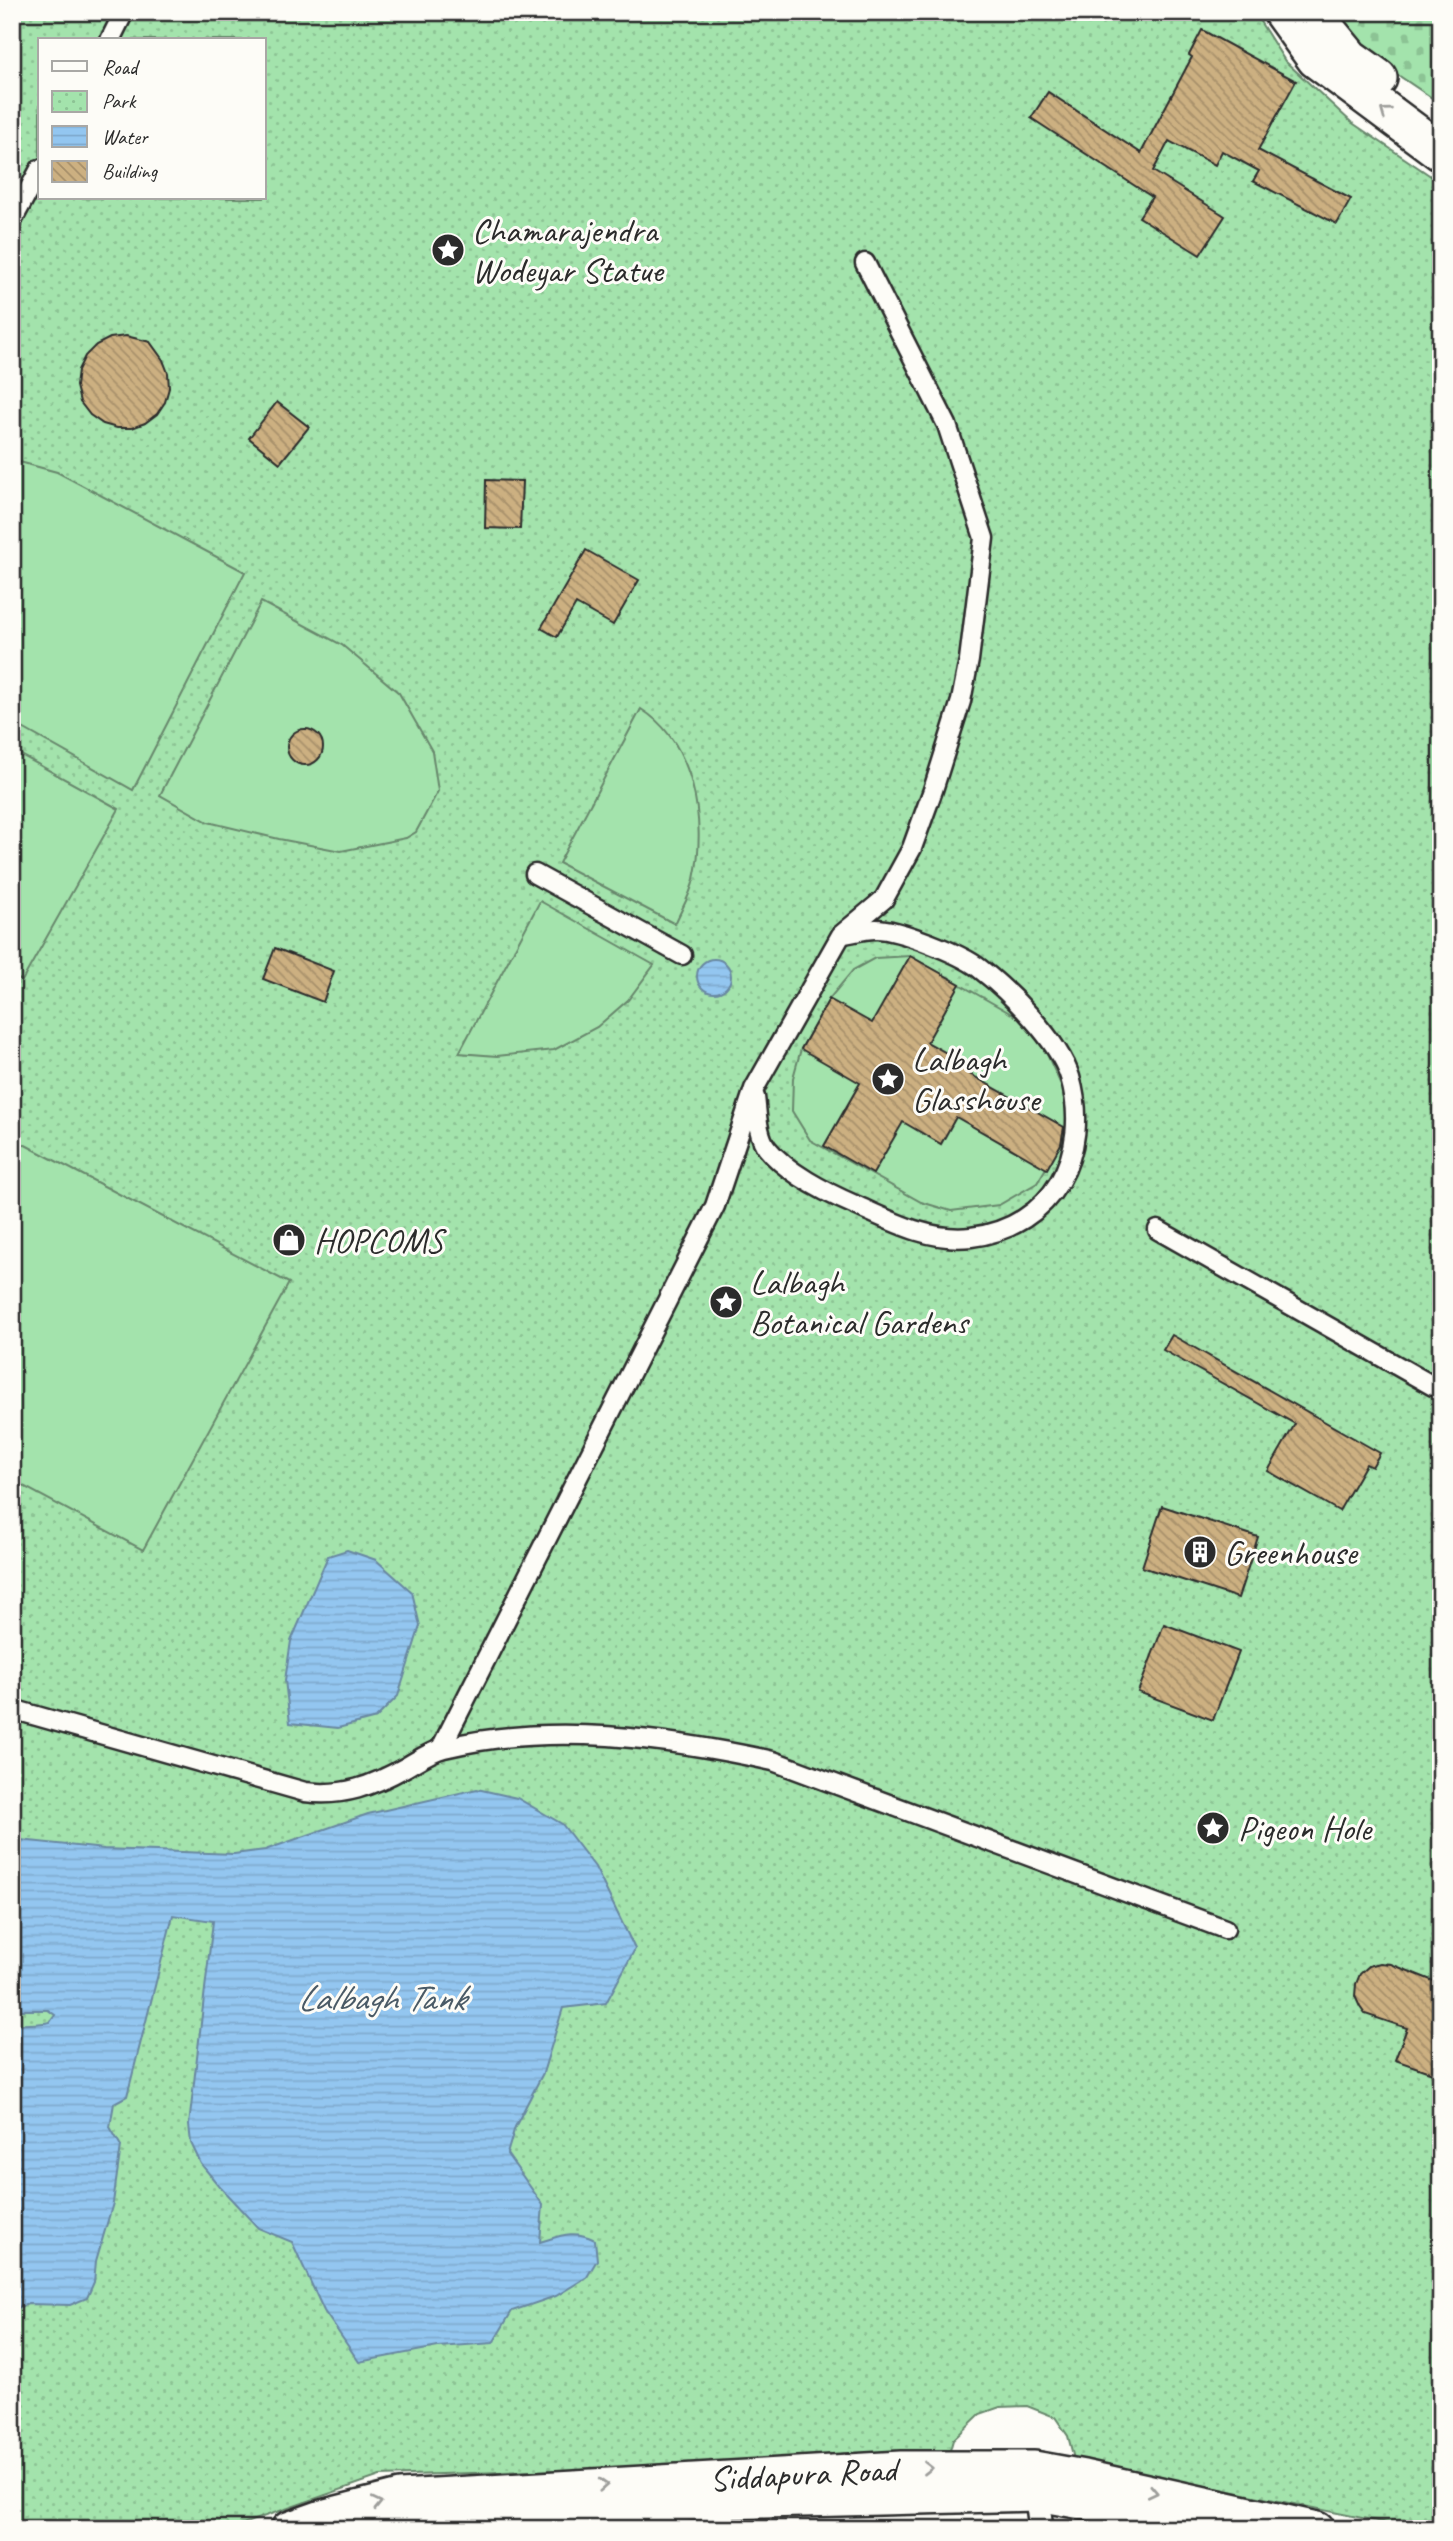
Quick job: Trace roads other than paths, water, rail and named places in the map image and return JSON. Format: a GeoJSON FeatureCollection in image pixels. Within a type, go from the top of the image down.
{"type":"FeatureCollection","features":[{"type":"Feature","properties":{"kind":"main road"},"geometry":{"type":"LineString","coordinates":[[1282,12],[1315,59],[1441,152]]}},
{"type":"Feature","properties":{"kind":"main road"},"geometry":{"type":"LineString","coordinates":[[1312,12],[1350,58],[1441,122]]}},
{"type":"Feature","properties":{"kind":"main road","name":"Siddapura Road"},"geometry":{"type":"LineString","coordinates":[[388,2529],[406,2525],[1084,2477],[1317,2529]]}},
{"type":"Feature","properties":{"kind":"main road","name":"Siddapura Road"},"geometry":{"type":"LineString","coordinates":[[1035,2481],[1104,2506],[1206,2529]]}},
{"type":"Feature","properties":{"kind":"main road","name":"Siddapura Road"},"geometry":{"type":"LineString","coordinates":[[288,2529],[322,2517],[400,2497],[720,2503]]}},
{"type":"Feature","properties":{"kind":"street"},"geometry":{"type":"LineString","coordinates":[[111,38],[124,12]]}},
{"type":"Feature","properties":{"kind":"street"},"geometry":{"type":"LineString","coordinates":[[12,221],[38,173]]}},
{"type":"Feature","properties":{"kind":"street"},"geometry":{"type":"LineString","coordinates":[[441,1748],[715,1206],[754,1089],[841,935],[884,899],[912,848],[961,701],[969,660],[984,538],[947,425],[865,263]]}},
{"type":"Feature","properties":{"kind":"street"},"geometry":{"type":"LineString","coordinates":[[535,874],[682,955]]}},
{"type":"Feature","properties":{"kind":"street"},"geometry":{"type":"LineString","coordinates":[[754,1089],[757,1118],[766,1147],[792,1170],[832,1196],[911,1230],[970,1237],[1002,1229],[1029,1216],[1049,1197],[1064,1177],[1074,1140],[1074,1093],[1057,1048],[1025,1011],[978,967],[910,936],[877,929],[841,935]]}},
{"type":"Feature","properties":{"kind":"street"},"geometry":{"type":"LineString","coordinates":[[1158,1230],[1433,1386]]}},
{"type":"Feature","properties":{"kind":"street"},"geometry":{"type":"LineString","coordinates":[[12,1709],[305,1792],[327,1795],[379,1782],[441,1748],[493,1739],[543,1735],[655,1740],[722,1750],[773,1761],[1225,1929]]}},
{"type":"Feature","properties":{"kind":"street"},"geometry":{"type":"LineString","coordinates":[[1035,2481],[1041,2529]]}},
{"type":"Feature","properties":{"kind":"water"},"geometry":{"type":"Polygon","coordinates":[[[714,959],[726,964],[731,976],[726,988],[714,993],[702,988],[697,976],[702,964],[714,959]]]}},
{"type":"Feature","properties":{"kind":"water"},"geometry":{"type":"Polygon","coordinates":[[[347,1550],[376,1560],[412,1592],[420,1626],[398,1696],[376,1718],[338,1728],[290,1723],[285,1680],[291,1641],[328,1556],[347,1550]]]}},
{"type":"Feature","properties":{"kind":"water","name":"Lalbagh Tank"},"geometry":{"type":"Polygon","coordinates":[[[477,1789],[517,1798],[562,1824],[595,1867],[635,1949],[606,2003],[563,2008],[543,2073],[515,2127],[507,2154],[543,2205],[540,2242],[574,2234],[595,2240],[597,2260],[587,2277],[556,2296],[512,2311],[493,2343],[438,2347],[359,2362],[324,2311],[292,2242],[258,2228],[201,2164],[191,2143],[189,2125],[213,1921],[173,1915],[127,2096],[114,2103],[110,2127],[121,2146],[113,2203],[96,2261],[94,2282],[87,2298],[70,2305],[28,2304],[12,2310],[12,2025],[50,2022],[55,2015],[48,2010],[12,2010],[12,1839],[104,1849],[234,1854],[265,1850],[368,1814],[477,1789]]]}},
{"type":"Feature","properties":{"kind":"place","name":"Chamarajendra Wodeyar Statue"},"geometry":{"type":"Point","coordinates":[448,250]}},
{"type":"Feature","properties":{"kind":"place","name":"Lalbagh Glasshouse"},"geometry":{"type":"Point","coordinates":[888,1079]}},
{"type":"Feature","properties":{"kind":"place","name":"HOPCOMS"},"geometry":{"type":"Point","coordinates":[289,1240]}},
{"type":"Feature","properties":{"kind":"place","name":"Lalbagh Botanical Gardens"},"geometry":{"type":"Point","coordinates":[726,1302]}},
{"type":"Feature","properties":{"kind":"place","name":"Greenhouse"},"geometry":{"type":"Point","coordinates":[1200,1552]}},
{"type":"Feature","properties":{"kind":"place","name":"Pigeon Hole"},"geometry":{"type":"Point","coordinates":[1213,1828]}}]}
